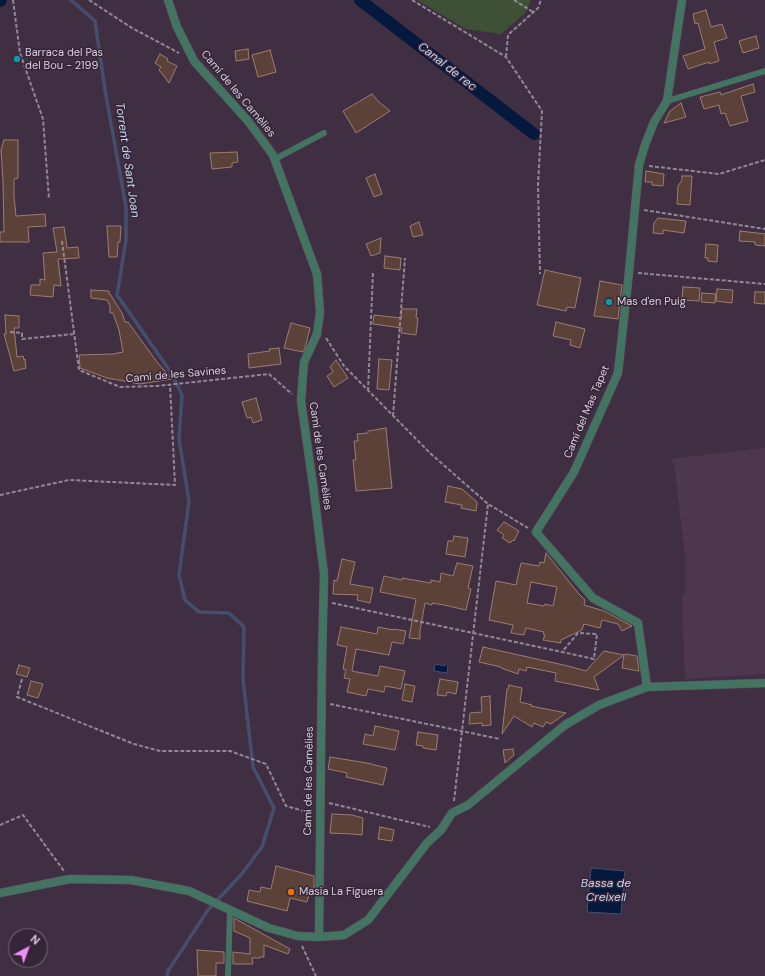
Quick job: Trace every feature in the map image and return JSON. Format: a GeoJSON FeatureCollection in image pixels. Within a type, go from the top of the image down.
{"type":"FeatureCollection","features":[{"type":"Feature","properties":{"kind":"street","name":"Camí de les Camèlies"},"geometry":{"type":"LineString","coordinates":[[168,0],[177,27],[194,61],[248,121],[274,155],[317,274],[320,312],[317,334],[304,362],[301,401],[324,574],[321,702],[319,937]]}},
{"type":"Feature","properties":{"kind":"street","name":"Camí del Mas Tapet"},"geometry":{"type":"LineString","coordinates":[[536,532],[574,472],[618,372],[639,165],[654,122],[667,101],[682,0]]}},
{"type":"Feature","properties":{"kind":"street"},"geometry":{"type":"LineString","coordinates":[[536,532],[593,598],[638,623],[647,687]]}},
{"type":"Feature","properties":{"kind":"street"},"geometry":{"type":"LineString","coordinates":[[0,893],[70,879],[131,880],[189,891],[269,928],[298,936],[319,937],[344,935],[368,920],[427,843],[441,830],[452,813],[468,805],[565,725],[599,705],[647,687],[765,683]]}},
{"type":"Feature","properties":{"kind":"lane"},"geometry":{"type":"LineString","coordinates":[[667,101],[765,71]]}},
{"type":"Feature","properties":{"kind":"lane"},"geometry":{"type":"LineString","coordinates":[[275,159],[324,133]]}},
{"type":"Feature","properties":{"kind":"lane"},"geometry":{"type":"LineString","coordinates":[[228,976],[230,910]]}},
{"type":"Feature","properties":{"kind":"path"},"geometry":{"type":"LineString","coordinates":[[13,0],[20,53],[43,119],[49,200]]}},
{"type":"Feature","properties":{"kind":"path"},"geometry":{"type":"LineString","coordinates":[[89,0],[132,28],[194,61]]}},
{"type":"Feature","properties":{"kind":"path"},"geometry":{"type":"LineString","coordinates":[[412,0],[506,57],[542,111],[538,185],[540,274]]}},
{"type":"Feature","properties":{"kind":"path"},"geometry":{"type":"LineString","coordinates":[[514,0],[534,12]]}},
{"type":"Feature","properties":{"kind":"path"},"geometry":{"type":"LineString","coordinates":[[506,57],[508,35],[538,8],[541,0]]}},
{"type":"Feature","properties":{"kind":"path"},"geometry":{"type":"LineString","coordinates":[[639,165],[719,174],[765,160]]}},
{"type":"Feature","properties":{"kind":"path"},"geometry":{"type":"LineString","coordinates":[[635,207],[648,211],[765,229]]}},
{"type":"Feature","properties":{"kind":"path","name":"Camí de les Savines"},"geometry":{"type":"LineString","coordinates":[[62,241],[79,370],[120,387],[170,384],[269,374],[301,401]]}},
{"type":"Feature","properties":{"kind":"path"},"geometry":{"type":"LineString","coordinates":[[393,416],[405,258]]}},
{"type":"Feature","properties":{"kind":"path"},"geometry":{"type":"LineString","coordinates":[[368,391],[373,272]]}},
{"type":"Feature","properties":{"kind":"path"},"geometry":{"type":"LineString","coordinates":[[629,272],[765,284]]}},
{"type":"Feature","properties":{"kind":"path"},"geometry":{"type":"LineString","coordinates":[[318,326],[344,366],[430,453],[488,504],[536,532]]}},
{"type":"Feature","properties":{"kind":"path"},"geometry":{"type":"LineString","coordinates":[[10,332],[22,332],[22,339],[74,334]]}},
{"type":"Feature","properties":{"kind":"path"},"geometry":{"type":"LineString","coordinates":[[0,495],[69,480],[175,485],[170,384]]}},
{"type":"Feature","properties":{"kind":"path"},"geometry":{"type":"LineString","coordinates":[[452,813],[488,504]]}},
{"type":"Feature","properties":{"kind":"path"},"geometry":{"type":"LineString","coordinates":[[323,601],[594,659],[596,634],[578,633],[562,652]]}},
{"type":"Feature","properties":{"kind":"path"},"geometry":{"type":"LineString","coordinates":[[22,679],[17,697],[134,744],[160,751],[230,751],[266,764],[286,806],[320,816]]}},
{"type":"Feature","properties":{"kind":"path"},"geometry":{"type":"LineString","coordinates":[[321,702],[500,740]]}},
{"type":"Feature","properties":{"kind":"path"},"geometry":{"type":"LineString","coordinates":[[320,801],[441,830]]}},
{"type":"Feature","properties":{"kind":"path"},"geometry":{"type":"LineString","coordinates":[[0,826],[23,815],[70,879]]}},
{"type":"Feature","properties":{"kind":"path"},"geometry":{"type":"LineString","coordinates":[[298,936],[316,976]]}},
{"type":"Feature","properties":{"kind":"shaded area"},"geometry":{"type":"Polygon","coordinates":[[[765,448],[765,674],[685,679],[682,599],[685,591],[685,555],[674,463],[670,459],[765,448]]]}},
{"type":"Feature","properties":{"kind":"green space"},"geometry":{"type":"Polygon","coordinates":[[[417,0],[531,0],[526,12],[501,34],[466,29],[417,0]]]}},
{"type":"Feature","properties":{"kind":"water"},"geometry":{"type":"Polygon","coordinates":[[[435,664],[445,666],[445,664],[448,664],[447,673],[434,671],[435,664]]]}},
{"type":"Feature","properties":{"kind":"water","name":"Bassa de Creixell"},"geometry":{"type":"Polygon","coordinates":[[[591,868],[625,871],[621,914],[587,912],[591,868]]]}},
{"type":"Feature","properties":{"kind":"building"},"geometry":{"type":"Polygon","coordinates":[[[706,10],[711,27],[722,24],[727,38],[714,42],[719,61],[709,64],[709,62],[688,69],[683,56],[705,49],[698,23],[695,24],[693,14],[706,10]]]}},
{"type":"Feature","properties":{"kind":"building"},"geometry":{"type":"Polygon","coordinates":[[[756,36],[759,48],[743,53],[739,41],[756,36]]]}},
{"type":"Feature","properties":{"kind":"building"},"geometry":{"type":"Polygon","coordinates":[[[248,49],[249,59],[236,61],[235,51],[248,49]]]}},
{"type":"Feature","properties":{"kind":"building"},"geometry":{"type":"Polygon","coordinates":[[[270,50],[276,72],[258,77],[252,55],[270,50]]]}},
{"type":"Feature","properties":{"kind":"building"},"geometry":{"type":"Polygon","coordinates":[[[160,54],[168,59],[167,61],[177,66],[169,83],[159,70],[161,67],[155,63],[160,54]]]}},
{"type":"Feature","properties":{"kind":"building"},"geometry":{"type":"Polygon","coordinates":[[[753,84],[755,92],[741,96],[748,121],[730,126],[725,113],[721,114],[719,105],[704,109],[700,97],[720,92],[721,95],[753,84]]]}},
{"type":"Feature","properties":{"kind":"building"},"geometry":{"type":"Polygon","coordinates":[[[372,94],[390,111],[356,133],[343,111],[372,94]]]}},
{"type":"Feature","properties":{"kind":"building"},"geometry":{"type":"Polygon","coordinates":[[[681,103],[686,117],[664,123],[670,111],[681,103]]]}},
{"type":"Feature","properties":{"kind":"building"},"geometry":{"type":"Polygon","coordinates":[[[4,140],[18,140],[18,178],[14,179],[16,216],[45,214],[46,226],[28,227],[29,242],[0,242],[0,232],[4,232],[1,150],[4,140]]]}},
{"type":"Feature","properties":{"kind":"building"},"geometry":{"type":"Polygon","coordinates":[[[237,152],[238,162],[232,163],[232,167],[212,169],[210,153],[237,152]]]}},
{"type":"Feature","properties":{"kind":"building"},"geometry":{"type":"Polygon","coordinates":[[[646,171],[664,174],[663,186],[652,185],[652,182],[645,182],[646,171]]]}},
{"type":"Feature","properties":{"kind":"building"},"geometry":{"type":"Polygon","coordinates":[[[375,174],[382,194],[374,197],[366,178],[375,174]]]}},
{"type":"Feature","properties":{"kind":"building"},"geometry":{"type":"Polygon","coordinates":[[[682,176],[692,176],[690,205],[677,204],[678,186],[682,180],[682,176]]]}},
{"type":"Feature","properties":{"kind":"building"},"geometry":{"type":"Polygon","coordinates":[[[658,218],[686,221],[684,233],[663,230],[663,234],[653,233],[654,223],[658,218]]]}},
{"type":"Feature","properties":{"kind":"building"},"geometry":{"type":"Polygon","coordinates":[[[419,222],[423,235],[413,237],[410,226],[419,222]]]}},
{"type":"Feature","properties":{"kind":"building"},"geometry":{"type":"Polygon","coordinates":[[[107,226],[121,226],[117,257],[109,257],[107,226]]]}},
{"type":"Feature","properties":{"kind":"building"},"geometry":{"type":"Polygon","coordinates":[[[64,227],[67,248],[78,247],[79,258],[58,259],[61,286],[54,285],[53,297],[30,295],[31,285],[40,285],[40,279],[45,280],[43,253],[57,252],[53,228],[64,227]]]}},
{"type":"Feature","properties":{"kind":"building"},"geometry":{"type":"Polygon","coordinates":[[[740,231],[765,234],[765,246],[755,245],[755,242],[739,241],[740,231]]]}},
{"type":"Feature","properties":{"kind":"building"},"geometry":{"type":"Polygon","coordinates":[[[381,238],[380,253],[371,256],[366,244],[381,238]]]}},
{"type":"Feature","properties":{"kind":"building"},"geometry":{"type":"Polygon","coordinates":[[[706,244],[718,245],[717,262],[708,261],[708,258],[705,258],[706,244]]]}},
{"type":"Feature","properties":{"kind":"building"},"geometry":{"type":"Polygon","coordinates":[[[385,256],[401,258],[400,270],[384,268],[385,256]]]}},
{"type":"Feature","properties":{"kind":"building"},"geometry":{"type":"Polygon","coordinates":[[[545,270],[581,278],[575,308],[567,307],[566,311],[537,305],[545,270]]]}},
{"type":"Feature","properties":{"kind":"building","name":"Mas d'en Puig"},"geometry":{"type":"Polygon","coordinates":[[[600,281],[622,285],[618,319],[594,316],[600,281]]]}},
{"type":"Feature","properties":{"kind":"building"},"geometry":{"type":"Polygon","coordinates":[[[683,287],[700,288],[699,301],[682,300],[683,287]]]}},
{"type":"Feature","properties":{"kind":"building"},"geometry":{"type":"Polygon","coordinates":[[[717,289],[733,290],[732,303],[716,301],[717,289]]]}},
{"type":"Feature","properties":{"kind":"building"},"geometry":{"type":"Polygon","coordinates":[[[91,290],[109,291],[109,294],[122,313],[125,322],[128,322],[157,362],[172,379],[140,384],[107,378],[80,368],[79,355],[113,354],[123,352],[119,330],[113,313],[110,313],[110,306],[107,300],[91,298],[91,290]]]}},
{"type":"Feature","properties":{"kind":"building"},"geometry":{"type":"Polygon","coordinates":[[[755,292],[765,292],[765,304],[754,303],[755,292]]]}},
{"type":"Feature","properties":{"kind":"building"},"geometry":{"type":"Polygon","coordinates":[[[702,293],[716,294],[715,303],[701,302],[702,293]]]}},
{"type":"Feature","properties":{"kind":"building"},"geometry":{"type":"Polygon","coordinates":[[[402,309],[417,309],[416,318],[418,318],[416,335],[401,333],[402,328],[373,324],[374,315],[401,318],[402,309]]]}},
{"type":"Feature","properties":{"kind":"building"},"geometry":{"type":"Polygon","coordinates":[[[5,315],[19,316],[19,328],[14,328],[17,357],[23,356],[24,360],[25,359],[26,368],[14,371],[4,334],[6,334],[5,315]]]}},
{"type":"Feature","properties":{"kind":"building"},"geometry":{"type":"Polygon","coordinates":[[[556,322],[585,329],[580,348],[570,345],[571,340],[553,336],[556,322]]]}},
{"type":"Feature","properties":{"kind":"building"},"geometry":{"type":"Polygon","coordinates":[[[291,323],[310,328],[303,352],[284,348],[291,323]]]}},
{"type":"Feature","properties":{"kind":"building"},"geometry":{"type":"Polygon","coordinates":[[[279,348],[281,364],[249,368],[248,354],[270,351],[269,349],[279,348]]]}},
{"type":"Feature","properties":{"kind":"building"},"geometry":{"type":"Polygon","coordinates":[[[379,359],[392,360],[389,390],[377,389],[379,359]]]}},
{"type":"Feature","properties":{"kind":"building"},"geometry":{"type":"Polygon","coordinates":[[[336,360],[348,378],[334,387],[327,376],[333,372],[330,367],[336,360]]]}},
{"type":"Feature","properties":{"kind":"building"},"geometry":{"type":"Polygon","coordinates":[[[256,398],[262,420],[253,423],[251,417],[247,418],[242,402],[256,398]]]}},
{"type":"Feature","properties":{"kind":"building"},"geometry":{"type":"Polygon","coordinates":[[[386,428],[392,488],[356,491],[353,460],[356,460],[354,441],[358,441],[357,434],[368,433],[368,431],[386,428]]]}},
{"type":"Feature","properties":{"kind":"building"},"geometry":{"type":"Polygon","coordinates":[[[448,486],[462,489],[477,502],[476,511],[461,508],[462,505],[445,502],[448,486]]]}},
{"type":"Feature","properties":{"kind":"building"},"geometry":{"type":"Polygon","coordinates":[[[504,522],[519,531],[514,541],[513,540],[510,543],[502,538],[504,535],[497,530],[504,522]]]}},
{"type":"Feature","properties":{"kind":"building"},"geometry":{"type":"Polygon","coordinates":[[[454,536],[468,538],[465,557],[446,554],[448,541],[453,541],[454,536]]]}},
{"type":"Feature","properties":{"kind":"building"},"geometry":{"type":"Polygon","coordinates":[[[546,553],[585,600],[584,605],[604,611],[632,626],[622,631],[618,624],[602,620],[600,628],[584,624],[582,630],[561,640],[561,643],[543,640],[545,635],[543,634],[544,632],[526,628],[524,635],[511,633],[513,625],[489,620],[496,581],[516,585],[521,563],[539,566],[540,562],[544,563],[546,553]],[[531,582],[527,603],[553,606],[557,587],[531,582]]]}},
{"type":"Feature","properties":{"kind":"building"},"geometry":{"type":"Polygon","coordinates":[[[342,559],[355,562],[350,584],[373,588],[370,603],[357,600],[358,595],[333,594],[334,580],[337,581],[342,559]]]}},
{"type":"Feature","properties":{"kind":"building"},"geometry":{"type":"Polygon","coordinates":[[[457,563],[473,566],[468,588],[471,589],[466,610],[444,605],[432,603],[432,605],[425,603],[420,639],[409,638],[416,599],[380,592],[384,576],[402,580],[402,578],[431,583],[431,580],[440,582],[441,573],[453,576],[457,563]]]}},
{"type":"Feature","properties":{"kind":"building"},"geometry":{"type":"Polygon","coordinates":[[[341,627],[377,634],[378,627],[406,631],[403,644],[392,642],[389,655],[356,649],[352,671],[378,676],[380,666],[405,671],[401,689],[385,686],[384,692],[368,689],[366,696],[347,692],[350,679],[344,678],[346,670],[343,669],[347,647],[337,645],[341,627]]]}},
{"type":"Feature","properties":{"kind":"building"},"geometry":{"type":"Polygon","coordinates":[[[483,647],[586,671],[604,651],[624,655],[594,677],[599,690],[555,681],[556,673],[527,667],[526,671],[519,669],[518,674],[501,667],[479,662],[483,647]]]}},
{"type":"Feature","properties":{"kind":"building"},"geometry":{"type":"Polygon","coordinates":[[[624,655],[637,656],[639,671],[622,668],[624,655]]]}},
{"type":"Feature","properties":{"kind":"building"},"geometry":{"type":"Polygon","coordinates":[[[19,665],[30,668],[27,677],[16,674],[19,665]]]}},
{"type":"Feature","properties":{"kind":"building"},"geometry":{"type":"Polygon","coordinates":[[[440,679],[458,682],[456,694],[447,692],[446,696],[437,695],[440,679]]]}},
{"type":"Feature","properties":{"kind":"building"},"geometry":{"type":"Polygon","coordinates":[[[31,681],[43,684],[38,698],[27,695],[31,681]]]}},
{"type":"Feature","properties":{"kind":"building"},"geometry":{"type":"Polygon","coordinates":[[[405,684],[415,686],[412,702],[402,700],[405,684]]]}},
{"type":"Feature","properties":{"kind":"building"},"geometry":{"type":"Polygon","coordinates":[[[509,685],[522,688],[520,702],[532,705],[531,706],[566,713],[551,724],[546,722],[543,727],[534,723],[532,727],[514,716],[502,734],[507,689],[509,685]]]}},
{"type":"Feature","properties":{"kind":"building"},"geometry":{"type":"Polygon","coordinates":[[[490,696],[491,725],[482,726],[482,723],[469,724],[470,713],[482,712],[481,697],[490,696]]]}},
{"type":"Feature","properties":{"kind":"building"},"geometry":{"type":"Polygon","coordinates":[[[375,726],[399,731],[395,750],[363,744],[365,734],[373,736],[375,726]]]}},
{"type":"Feature","properties":{"kind":"building"},"geometry":{"type":"Polygon","coordinates":[[[418,732],[438,735],[436,750],[423,748],[423,746],[416,745],[418,732]]]}},
{"type":"Feature","properties":{"kind":"building"},"geometry":{"type":"Polygon","coordinates":[[[513,749],[514,755],[505,763],[503,750],[513,749]]]}},
{"type":"Feature","properties":{"kind":"building"},"geometry":{"type":"Polygon","coordinates":[[[330,757],[387,768],[383,785],[346,777],[347,773],[328,769],[330,757]]]}},
{"type":"Feature","properties":{"kind":"building"},"geometry":{"type":"Polygon","coordinates":[[[332,814],[352,815],[363,818],[362,835],[330,833],[332,814]]]}},
{"type":"Feature","properties":{"kind":"building"},"geometry":{"type":"Polygon","coordinates":[[[380,827],[394,830],[392,841],[378,839],[380,827]]]}},
{"type":"Feature","properties":{"kind":"building"},"geometry":{"type":"Polygon","coordinates":[[[276,866],[314,876],[314,891],[310,890],[307,902],[290,898],[287,911],[247,901],[249,890],[260,892],[261,887],[271,889],[276,866]]]}},
{"type":"Feature","properties":{"kind":"building"},"geometry":{"type":"Polygon","coordinates":[[[234,918],[290,949],[288,954],[264,945],[264,957],[252,958],[253,964],[233,964],[233,952],[250,954],[250,938],[234,931],[234,918]]]}},
{"type":"Feature","properties":{"kind":"building"},"geometry":{"type":"Polygon","coordinates":[[[197,950],[224,952],[224,963],[216,963],[216,976],[198,976],[197,950]]]}},
{"type":"Feature","properties":{"kind":"waterway","name":"Torrent de Sant Joan"},"geometry":{"type":"LineString","coordinates":[[71,0],[95,21],[105,90],[126,207],[126,240],[117,295],[172,374],[182,395],[179,439],[189,501],[179,575],[185,600],[199,612],[229,613],[244,627],[243,679],[253,767],[274,808],[262,847],[241,875],[208,910],[168,971],[167,976]]}},
{"type":"Feature","properties":{"kind":"waterway","name":"Canal de rec"},"geometry":{"type":"LineString","coordinates":[[360,0],[534,134]]}},
{"type":"Feature","properties":{"kind":"place","name":"Barraca del Pas del Bou - 2199"},"geometry":{"type":"Point","coordinates":[17,59]}},
{"type":"Feature","properties":{"kind":"place","name":"Mas d'en Puig"},"geometry":{"type":"Point","coordinates":[609,302]}},
{"type":"Feature","properties":{"kind":"place","name":"Masia La Figuera"},"geometry":{"type":"Point","coordinates":[291,892]}}]}
